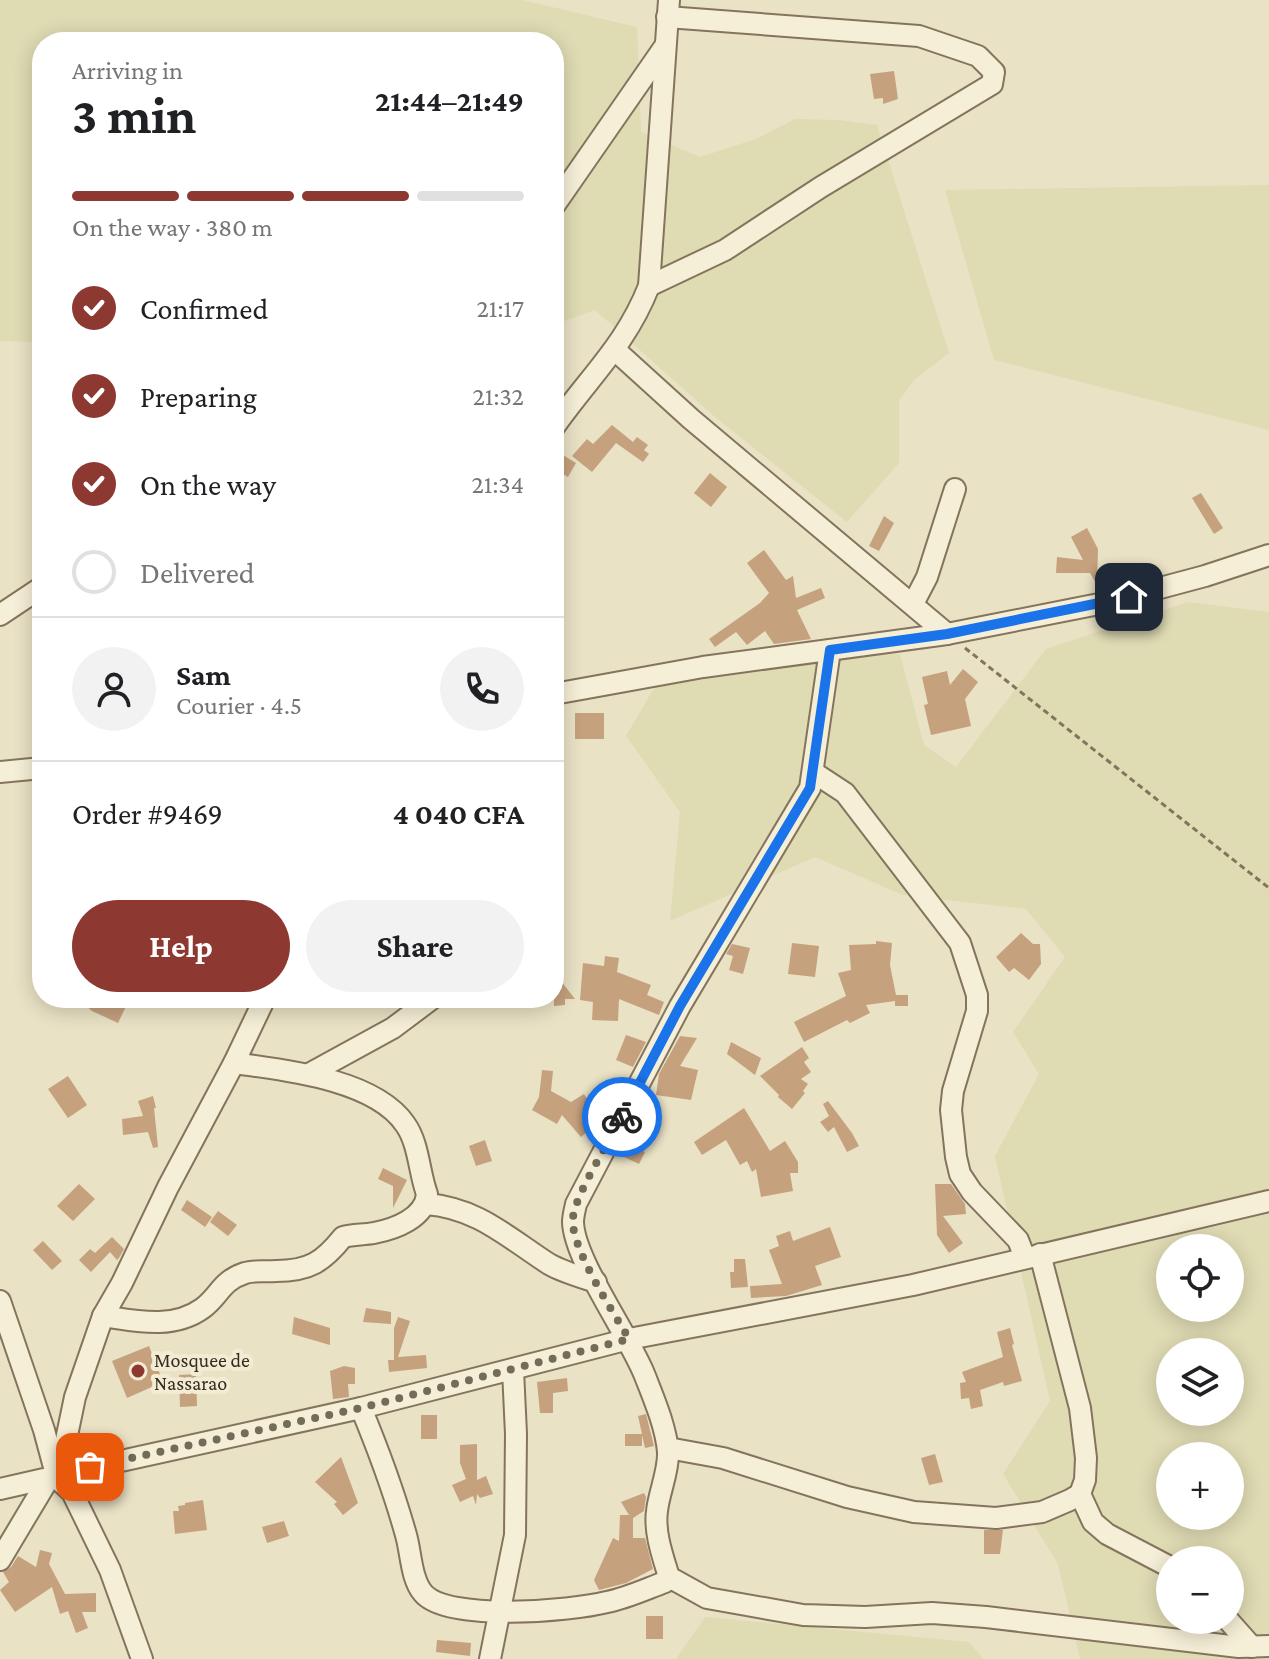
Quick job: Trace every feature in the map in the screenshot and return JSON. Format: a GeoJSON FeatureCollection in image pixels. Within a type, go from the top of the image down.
{"type":"FeatureCollection","features":[{"type":"Feature","properties":{"kind":"street"},"geometry":{"type":"LineString","coordinates":[[564,414],[637,317],[649,286],[668,8],[919,36],[978,56],[994,72],[992,84],[966,101],[821,187],[725,250],[649,286]]}},
{"type":"Feature","properties":{"kind":"street"},"geometry":{"type":"LineString","coordinates":[[564,192],[665,46]]}},
{"type":"Feature","properties":{"kind":"street"},"geometry":{"type":"LineString","coordinates":[[615,350],[691,419],[947,634]]}},
{"type":"Feature","properties":{"kind":"street"},"geometry":{"type":"LineString","coordinates":[[913,604],[927,577],[955,489]]}},
{"type":"Feature","properties":{"kind":"street"},"geometry":{"type":"LineString","coordinates":[[564,692],[703,667],[947,634],[1104,603],[1269,555]]}},
{"type":"Feature","properties":{"kind":"street"},"geometry":{"type":"LineString","coordinates":[[0,615],[32,594]]}},
{"type":"Feature","properties":{"kind":"street"},"geometry":{"type":"LineString","coordinates":[[830,650],[810,788],[680,1006],[576,1204],[572,1220],[577,1241],[596,1282],[629,1339],[668,1448],[656,1516],[658,1537],[669,1577],[707,1598],[803,1615],[865,1617],[932,1613],[1260,1646]]}},
{"type":"Feature","properties":{"kind":"street"},"geometry":{"type":"LineString","coordinates":[[0,772],[32,769]]}},
{"type":"Feature","properties":{"kind":"street"},"geometry":{"type":"LineString","coordinates":[[813,772],[845,793],[960,943],[977,995],[977,1011],[953,1091],[951,1110],[960,1174],[972,1192],[1033,1256],[1080,1408],[1086,1458],[1085,1480],[1080,1494],[1093,1522],[1107,1534],[1156,1560]]}},
{"type":"Feature","properties":{"kind":"street"},"geometry":{"type":"LineString","coordinates":[[0,1560],[55,1476],[75,1397],[103,1316],[260,1008]]}},
{"type":"Feature","properties":{"kind":"street"},"geometry":{"type":"LineString","coordinates":[[309,1074],[393,1028],[420,1008]]}},
{"type":"Feature","properties":{"kind":"street"},"geometry":{"type":"LineString","coordinates":[[103,1316],[155,1324],[175,1320],[203,1308],[223,1284],[247,1272],[286,1271],[321,1262],[343,1237],[375,1233],[403,1222],[417,1216],[426,1204],[427,1194],[407,1125],[392,1109],[357,1090],[309,1074],[234,1063]]}},
{"type":"Feature","properties":{"kind":"street"},"geometry":{"type":"LineString","coordinates":[[0,1489],[361,1408],[629,1339],[913,1285],[1269,1201]]}},
{"type":"Feature","properties":{"kind":"street"},"geometry":{"type":"LineString","coordinates":[[426,1204],[452,1206],[477,1217],[551,1265],[596,1282]]}},
{"type":"Feature","properties":{"kind":"street"},"geometry":{"type":"LineString","coordinates":[[0,1301],[44,1430],[55,1476],[72,1492],[110,1570],[142,1659]]}},
{"type":"Feature","properties":{"kind":"street"},"geometry":{"type":"LineString","coordinates":[[490,1659],[515,1535],[513,1370]]}},
{"type":"Feature","properties":{"kind":"street"},"geometry":{"type":"LineString","coordinates":[[361,1408],[381,1456],[419,1587],[435,1603],[453,1609],[558,1612],[609,1602],[665,1582],[669,1577]]}},
{"type":"Feature","properties":{"kind":"street"},"geometry":{"type":"LineString","coordinates":[[668,1448],[723,1458],[847,1497],[914,1512],[996,1518],[1042,1512],[1080,1494]]}},
{"type":"Feature","properties":{"kind":"street"},"geometry":{"type":"LineString","coordinates":[[1244,1633],[1260,1646]]}},
{"type":"Feature","properties":{"kind":"path"},"geometry":{"type":"LineString","coordinates":[[947,634],[1269,888]]}},
{"type":"Feature","properties":{"kind":"shaded area"},"geometry":{"type":"Polygon","coordinates":[[[0,0],[522,0],[637,27],[641,132],[700,157],[756,139],[795,119],[877,125],[949,353],[914,380],[899,401],[899,463],[847,522],[715,417],[595,310],[564,321],[564,32],[32,32],[32,342],[0,341],[0,0]]]}},
{"type":"Feature","properties":{"kind":"shaded area"},"geometry":{"type":"Polygon","coordinates":[[[1269,185],[1269,430],[994,360],[945,190],[1269,185]]]}},
{"type":"Feature","properties":{"kind":"shaded area"},"geometry":{"type":"Polygon","coordinates":[[[1188,602],[1269,612],[1269,1659],[1080,1659],[1058,1564],[1003,1474],[1050,1401],[995,1156],[1039,1074],[1013,1032],[1065,957],[1026,909],[903,895],[815,857],[670,921],[680,812],[626,736],[670,661],[900,654],[924,745],[956,767],[1046,649],[1188,602]]]}},
{"type":"Feature","properties":{"kind":"shaded area"},"geometry":{"type":"Polygon","coordinates":[[[705,1617],[969,1642],[983,1659],[676,1659],[705,1617]]]}},
{"type":"Feature","properties":{"kind":"building"},"geometry":{"type":"Polygon","coordinates":[[[894,71],[898,99],[883,104],[883,98],[874,99],[870,74],[894,71]]]}},
{"type":"Feature","properties":{"kind":"building"},"geometry":{"type":"Polygon","coordinates":[[[612,425],[633,442],[637,437],[648,445],[644,450],[649,454],[643,462],[616,443],[592,472],[572,456],[587,439],[593,444],[612,425]]]}},
{"type":"Feature","properties":{"kind":"building"},"geometry":{"type":"Polygon","coordinates":[[[564,456],[576,463],[568,477],[564,475],[564,456]]]}},
{"type":"Feature","properties":{"kind":"building"},"geometry":{"type":"Polygon","coordinates":[[[710,473],[727,487],[711,507],[694,493],[710,473]]]}},
{"type":"Feature","properties":{"kind":"building"},"geometry":{"type":"Polygon","coordinates":[[[1201,493],[1223,528],[1214,534],[1192,498],[1201,493]]]}},
{"type":"Feature","properties":{"kind":"building"},"geometry":{"type":"Polygon","coordinates":[[[884,516],[894,523],[879,551],[869,546],[884,516]]]}},
{"type":"Feature","properties":{"kind":"building"},"geometry":{"type":"Polygon","coordinates":[[[1087,528],[1098,549],[1097,585],[1090,573],[1056,573],[1057,557],[1083,560],[1071,537],[1087,528]]]}},
{"type":"Feature","properties":{"kind":"building"},"geometry":{"type":"Polygon","coordinates":[[[764,550],[786,580],[793,576],[796,598],[821,588],[825,598],[797,610],[811,639],[774,644],[765,631],[747,645],[736,632],[715,647],[709,639],[760,603],[769,593],[747,563],[764,550]]]}},
{"type":"Feature","properties":{"kind":"building"},"geometry":{"type":"Polygon","coordinates":[[[963,669],[978,682],[965,699],[971,726],[931,735],[922,677],[947,671],[950,685],[963,669]]]}},
{"type":"Feature","properties":{"kind":"building"},"geometry":{"type":"Polygon","coordinates":[[[575,713],[604,713],[604,739],[575,739],[575,713]]]}},
{"type":"Feature","properties":{"kind":"building"},"geometry":{"type":"Polygon","coordinates":[[[1021,933],[1033,944],[1040,944],[1041,964],[1029,980],[1014,968],[1009,972],[996,957],[1021,933]]]}},
{"type":"Feature","properties":{"kind":"building"},"geometry":{"type":"Polygon","coordinates":[[[876,941],[892,943],[890,965],[896,995],[908,995],[908,1006],[895,1006],[895,1001],[866,1005],[870,1013],[850,1023],[847,1020],[804,1042],[794,1022],[846,996],[838,973],[851,970],[849,945],[876,944],[876,941]]]}},
{"type":"Feature","properties":{"kind":"building"},"geometry":{"type":"Polygon","coordinates":[[[792,943],[819,946],[815,977],[788,974],[792,943]]]}},
{"type":"Feature","properties":{"kind":"building"},"geometry":{"type":"Polygon","coordinates":[[[732,944],[750,948],[743,974],[729,970],[733,956],[726,954],[732,944]]]}},
{"type":"Feature","properties":{"kind":"building"},"geometry":{"type":"Polygon","coordinates":[[[605,956],[619,958],[617,972],[651,985],[647,995],[664,1002],[659,1015],[619,999],[618,1021],[592,1020],[593,1002],[580,1000],[583,963],[604,966],[605,956]]]}},
{"type":"Feature","properties":{"kind":"building"},"geometry":{"type":"Polygon","coordinates":[[[564,985],[575,999],[565,999],[565,1005],[564,985]]]}},
{"type":"Feature","properties":{"kind":"building"},"geometry":{"type":"Polygon","coordinates":[[[89,1008],[125,1008],[118,1023],[89,1008]]]}},
{"type":"Feature","properties":{"kind":"building"},"geometry":{"type":"Polygon","coordinates":[[[626,1035],[646,1042],[633,1067],[616,1060],[626,1035]]]}},
{"type":"Feature","properties":{"kind":"building"},"geometry":{"type":"Polygon","coordinates":[[[680,1036],[697,1038],[680,1066],[698,1070],[691,1100],[656,1095],[659,1074],[680,1036]]]}},
{"type":"Feature","properties":{"kind":"building"},"geometry":{"type":"Polygon","coordinates":[[[731,1042],[761,1058],[755,1075],[727,1054],[731,1042]]]}},
{"type":"Feature","properties":{"kind":"building"},"geometry":{"type":"Polygon","coordinates":[[[802,1047],[809,1058],[804,1062],[811,1072],[801,1079],[808,1084],[792,1109],[760,1076],[802,1047]]]}},
{"type":"Feature","properties":{"kind":"building"},"geometry":{"type":"Polygon","coordinates":[[[542,1070],[553,1071],[551,1091],[571,1102],[584,1094],[593,1108],[612,1087],[619,1093],[609,1112],[581,1137],[562,1115],[557,1124],[532,1110],[539,1097],[542,1070]]]}},
{"type":"Feature","properties":{"kind":"building"},"geometry":{"type":"Polygon","coordinates":[[[68,1076],[87,1105],[68,1118],[48,1089],[68,1076]]]}},
{"type":"Feature","properties":{"kind":"building"},"geometry":{"type":"Polygon","coordinates":[[[153,1096],[158,1147],[153,1148],[148,1132],[123,1135],[122,1119],[143,1116],[138,1101],[153,1096]]]}},
{"type":"Feature","properties":{"kind":"building"},"geometry":{"type":"Polygon","coordinates":[[[828,1101],[859,1146],[847,1152],[834,1127],[828,1132],[820,1122],[829,1116],[823,1104],[828,1101]]]}},
{"type":"Feature","properties":{"kind":"building"},"geometry":{"type":"Polygon","coordinates":[[[744,1108],[770,1151],[785,1141],[798,1162],[798,1173],[790,1173],[793,1191],[761,1197],[756,1169],[752,1172],[747,1161],[740,1165],[726,1140],[702,1155],[694,1142],[744,1108]]]}},
{"type":"Feature","properties":{"kind":"building"},"geometry":{"type":"Polygon","coordinates":[[[485,1140],[492,1161],[476,1166],[469,1146],[485,1140]]]}},
{"type":"Feature","properties":{"kind":"building"},"geometry":{"type":"Polygon","coordinates":[[[624,1141],[645,1152],[639,1164],[618,1154],[624,1141]]]}},
{"type":"Feature","properties":{"kind":"building"},"geometry":{"type":"Polygon","coordinates":[[[383,1168],[407,1180],[393,1208],[393,1186],[378,1179],[383,1168]]]}},
{"type":"Feature","properties":{"kind":"building"},"geometry":{"type":"Polygon","coordinates":[[[79,1184],[95,1199],[73,1221],[57,1206],[79,1184]]]}},
{"type":"Feature","properties":{"kind":"building"},"geometry":{"type":"Polygon","coordinates":[[[935,1184],[951,1184],[965,1204],[966,1214],[943,1216],[963,1243],[949,1253],[937,1235],[935,1184]]]}},
{"type":"Feature","properties":{"kind":"building"},"geometry":{"type":"Polygon","coordinates":[[[187,1200],[212,1217],[205,1227],[181,1210],[187,1200]]]}},
{"type":"Feature","properties":{"kind":"building"},"geometry":{"type":"Polygon","coordinates":[[[218,1211],[237,1225],[228,1236],[210,1222],[218,1211]]]}},
{"type":"Feature","properties":{"kind":"building"},"geometry":{"type":"Polygon","coordinates":[[[830,1227],[841,1257],[815,1266],[822,1285],[786,1296],[751,1298],[750,1286],[782,1284],[769,1250],[779,1246],[776,1236],[790,1231],[793,1241],[830,1227]]]}},
{"type":"Feature","properties":{"kind":"building"},"geometry":{"type":"Polygon","coordinates":[[[112,1237],[124,1249],[119,1258],[117,1260],[110,1252],[91,1272],[79,1260],[90,1249],[95,1253],[112,1237]]]}},
{"type":"Feature","properties":{"kind":"building"},"geometry":{"type":"Polygon","coordinates":[[[43,1241],[62,1261],[52,1270],[33,1250],[43,1241]]]}},
{"type":"Feature","properties":{"kind":"building"},"geometry":{"type":"Polygon","coordinates":[[[734,1259],[745,1259],[748,1287],[731,1288],[730,1272],[734,1272],[734,1259]]]}},
{"type":"Feature","properties":{"kind":"building"},"geometry":{"type":"Polygon","coordinates":[[[366,1308],[391,1312],[391,1324],[363,1322],[366,1308]]]}},
{"type":"Feature","properties":{"kind":"building"},"geometry":{"type":"Polygon","coordinates":[[[294,1317],[330,1328],[330,1345],[292,1334],[294,1317]]]}},
{"type":"Feature","properties":{"kind":"building"},"geometry":{"type":"Polygon","coordinates":[[[398,1317],[410,1321],[398,1357],[426,1355],[427,1368],[389,1372],[388,1360],[394,1360],[394,1328],[398,1317]]]}},
{"type":"Feature","properties":{"kind":"building"},"geometry":{"type":"Polygon","coordinates":[[[1010,1328],[1022,1381],[1004,1386],[1003,1382],[980,1390],[983,1406],[971,1409],[969,1398],[961,1399],[960,1383],[966,1382],[962,1372],[1003,1357],[997,1332],[1010,1328]]]}},
{"type":"Feature","properties":{"kind":"building","name":"Mosquee de Nassarao"},"geometry":{"type":"Polygon","coordinates":[[[149,1346],[163,1382],[127,1398],[112,1361],[149,1346]]]}},
{"type":"Feature","properties":{"kind":"building"},"geometry":{"type":"Polygon","coordinates":[[[344,1366],[355,1368],[355,1384],[348,1384],[349,1397],[333,1399],[330,1371],[344,1366]]]}},
{"type":"Feature","properties":{"kind":"building"},"geometry":{"type":"Polygon","coordinates":[[[196,1374],[197,1406],[180,1407],[179,1375],[196,1374]]]}},
{"type":"Feature","properties":{"kind":"building"},"geometry":{"type":"Polygon","coordinates":[[[567,1378],[568,1391],[553,1393],[553,1413],[540,1413],[537,1382],[567,1378]]]}},
{"type":"Feature","properties":{"kind":"building"},"geometry":{"type":"Polygon","coordinates":[[[646,1414],[654,1446],[645,1448],[642,1435],[642,1446],[625,1446],[625,1434],[642,1434],[638,1416],[646,1414]]]}},
{"type":"Feature","properties":{"kind":"building"},"geometry":{"type":"Polygon","coordinates":[[[421,1415],[437,1415],[437,1439],[421,1439],[421,1415]]]}},
{"type":"Feature","properties":{"kind":"building"},"geometry":{"type":"Polygon","coordinates":[[[477,1444],[477,1480],[486,1476],[493,1494],[480,1498],[477,1494],[476,1505],[473,1496],[460,1502],[452,1485],[466,1479],[460,1463],[460,1445],[477,1444]]]}},
{"type":"Feature","properties":{"kind":"building"},"geometry":{"type":"Polygon","coordinates":[[[935,1454],[943,1482],[929,1485],[921,1458],[935,1454]]]}},
{"type":"Feature","properties":{"kind":"building"},"geometry":{"type":"Polygon","coordinates":[[[341,1457],[358,1503],[343,1515],[334,1504],[337,1502],[315,1482],[341,1457]]]}},
{"type":"Feature","properties":{"kind":"building"},"geometry":{"type":"Polygon","coordinates":[[[644,1493],[644,1511],[633,1518],[633,1538],[645,1538],[653,1569],[626,1583],[599,1590],[594,1580],[613,1538],[619,1541],[620,1515],[629,1515],[621,1502],[644,1493]]]}},
{"type":"Feature","properties":{"kind":"building"},"geometry":{"type":"Polygon","coordinates":[[[203,1500],[207,1530],[175,1534],[173,1511],[179,1511],[178,1506],[185,1503],[203,1500]]]}},
{"type":"Feature","properties":{"kind":"building"},"geometry":{"type":"Polygon","coordinates":[[[284,1521],[289,1536],[267,1543],[262,1527],[284,1521]]]}},
{"type":"Feature","properties":{"kind":"building"},"geometry":{"type":"Polygon","coordinates":[[[984,1530],[1003,1530],[1000,1554],[984,1554],[984,1530]]]}},
{"type":"Feature","properties":{"kind":"building"},"geometry":{"type":"Polygon","coordinates":[[[40,1550],[52,1553],[49,1564],[65,1594],[96,1593],[96,1612],[82,1612],[88,1628],[76,1633],[68,1611],[60,1614],[52,1587],[15,1612],[0,1590],[9,1582],[3,1572],[11,1567],[18,1556],[36,1567],[40,1550]]]}},
{"type":"Feature","properties":{"kind":"building"},"geometry":{"type":"Polygon","coordinates":[[[646,1616],[663,1616],[663,1639],[646,1639],[646,1616]]]}},
{"type":"Feature","properties":{"kind":"building"},"geometry":{"type":"Polygon","coordinates":[[[437,1640],[471,1643],[470,1656],[436,1652],[437,1640]]]}},
{"type":"Feature","properties":{"kind":"way so far"},"geometry":{"type":"LineString","coordinates":[[90,1467],[361,1408],[629,1339],[596,1282],[577,1241],[572,1220],[576,1204],[622,1117]]}},
{"type":"Feature","properties":{"kind":"place","name":"Mosquee de Nassarao"},"geometry":{"type":"Point","coordinates":[138,1371]}},
{"type":"Feature","properties":{"kind":"route"},"geometry":{"type":"LineString","coordinates":[[622,1117],[680,1006],[810,788],[830,650],[947,634],[1129,597]]}}]}
